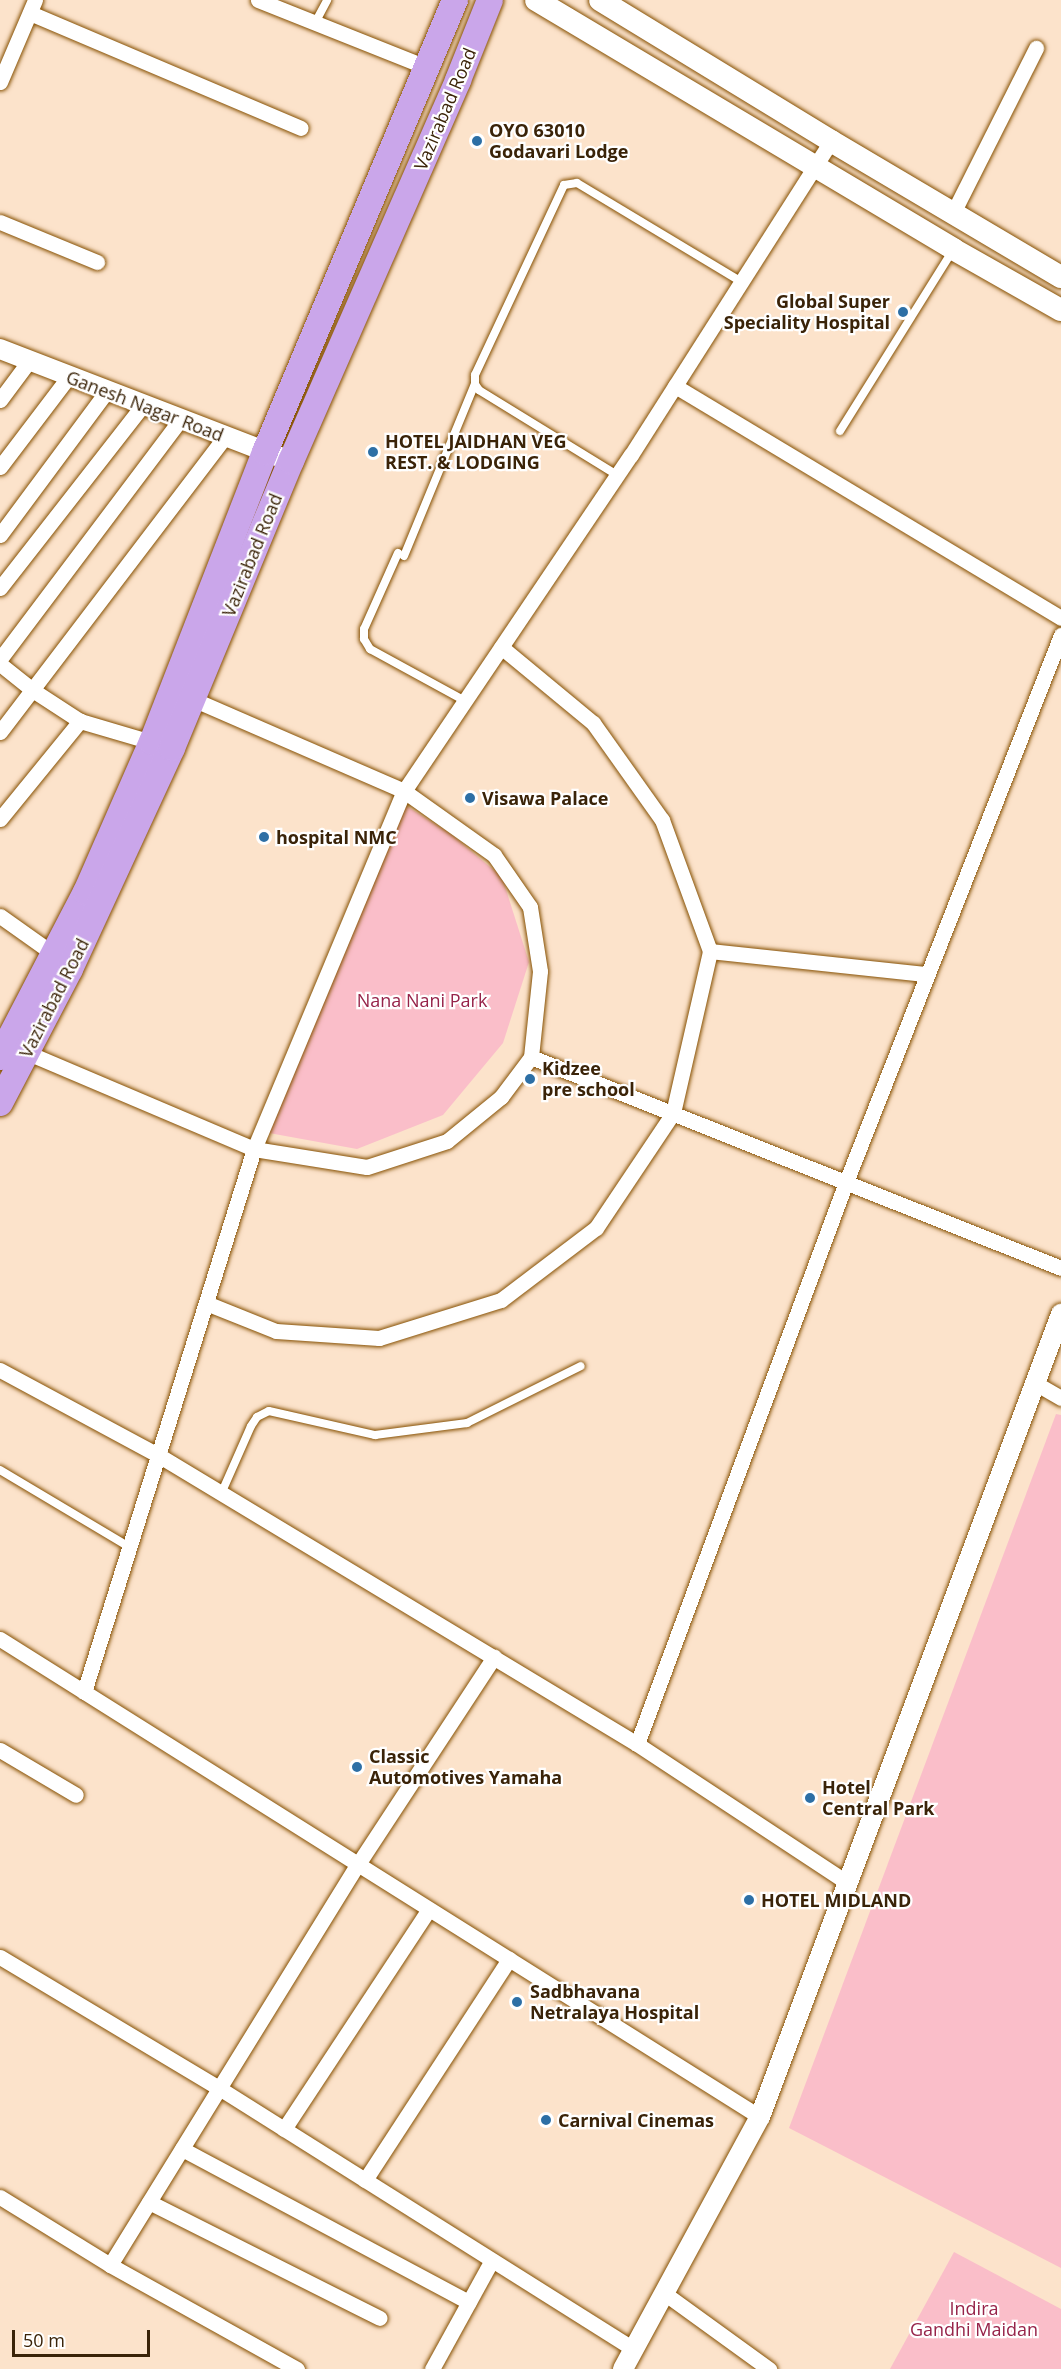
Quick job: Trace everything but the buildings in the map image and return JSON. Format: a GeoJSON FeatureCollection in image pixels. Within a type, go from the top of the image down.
{"type":"FeatureCollection","features":[{"type":"Feature","properties":{"kind":"main road","name":"Vazirabad Road"},"geometry":{"type":"LineString","coordinates":[[11,1051],[70,969],[162,745],[265,452],[455,0]]}},
{"type":"Feature","properties":{"kind":"main road","name":"Vazirabad Road"},"geometry":{"type":"LineString","coordinates":[[0,1103],[11,1051],[55,955],[162,745],[192,699],[291,461],[458,80],[490,0]]}},
{"type":"Feature","properties":{"kind":"main road"},"geometry":{"type":"LineString","coordinates":[[536,0],[954,249],[1061,310]]}},
{"type":"Feature","properties":{"kind":"main road"},"geometry":{"type":"LineString","coordinates":[[600,0],[831,141],[1061,276]]}},
{"type":"Feature","properties":{"kind":"street"},"geometry":{"type":"LineString","coordinates":[[258,0],[426,67]]}},
{"type":"Feature","properties":{"kind":"street"},"geometry":{"type":"LineString","coordinates":[[0,82],[33,6],[301,128]]}},
{"type":"Feature","properties":{"kind":"street"},"geometry":{"type":"LineString","coordinates":[[953,213],[1036,48]]}},
{"type":"Feature","properties":{"kind":"street"},"geometry":{"type":"LineString","coordinates":[[84,1692],[254,1149],[404,791],[617,475],[831,141]]}},
{"type":"Feature","properties":{"kind":"street"},"geometry":{"type":"LineString","coordinates":[[0,222],[97,262]]}},
{"type":"Feature","properties":{"kind":"street","name":"Ganesh Nagar Road"},"geometry":{"type":"LineString","coordinates":[[0,349],[291,461]]}},
{"type":"Feature","properties":{"kind":"street"},"geometry":{"type":"LineString","coordinates":[[0,400],[29,361]]}},
{"type":"Feature","properties":{"kind":"street"},"geometry":{"type":"LineString","coordinates":[[0,467],[69,376]]}},
{"type":"Feature","properties":{"kind":"street"},"geometry":{"type":"LineString","coordinates":[[675,386],[1061,618]]}},
{"type":"Feature","properties":{"kind":"street"},"geometry":{"type":"LineString","coordinates":[[0,535],[107,391]]}},
{"type":"Feature","properties":{"kind":"street"},"geometry":{"type":"LineString","coordinates":[[0,588],[143,405]]}},
{"type":"Feature","properties":{"kind":"street"},"geometry":{"type":"LineString","coordinates":[[162,745],[80,721],[34,691],[0,661],[181,419]]}},
{"type":"Feature","properties":{"kind":"street"},"geometry":{"type":"LineString","coordinates":[[0,732],[34,691],[225,437]]}},
{"type":"Feature","properties":{"kind":"street"},"geometry":{"type":"LineString","coordinates":[[637,1744],[846,1182],[1061,634]]}},
{"type":"Feature","properties":{"kind":"street"},"geometry":{"type":"LineString","coordinates":[[206,1303],[276,1331],[379,1338],[501,1300],[597,1228],[673,1113],[710,951],[662,820],[593,723],[501,647]]}},
{"type":"Feature","properties":{"kind":"street"},"geometry":{"type":"LineString","coordinates":[[11,1051],[254,1149],[367,1167],[447,1141],[501,1097],[531,1056],[540,971],[530,907],[494,855],[404,791],[192,699]]}},
{"type":"Feature","properties":{"kind":"street"},"geometry":{"type":"LineString","coordinates":[[0,819],[80,721]]}},
{"type":"Feature","properties":{"kind":"street"},"geometry":{"type":"LineString","coordinates":[[0,916],[55,955]]}},
{"type":"Feature","properties":{"kind":"street"},"geometry":{"type":"LineString","coordinates":[[710,951],[927,974]]}},
{"type":"Feature","properties":{"kind":"street"},"geometry":{"type":"LineString","coordinates":[[531,1056],[1061,1268]]}},
{"type":"Feature","properties":{"kind":"street"},"geometry":{"type":"LineString","coordinates":[[623,2369],[760,2117],[1061,1314]]}},
{"type":"Feature","properties":{"kind":"street"},"geometry":{"type":"LineString","coordinates":[[0,1370],[158,1455],[494,1657],[637,1744],[849,1884]]}},
{"type":"Feature","properties":{"kind":"street"},"geometry":{"type":"LineString","coordinates":[[1035,1383],[1061,1398]]}},
{"type":"Feature","properties":{"kind":"street"},"geometry":{"type":"LineString","coordinates":[[0,1639],[760,2117]]}},
{"type":"Feature","properties":{"kind":"street"},"geometry":{"type":"LineString","coordinates":[[110,2265],[358,1864],[494,1657]]}},
{"type":"Feature","properties":{"kind":"street"},"geometry":{"type":"LineString","coordinates":[[0,1750],[76,1795]]}},
{"type":"Feature","properties":{"kind":"street"},"geometry":{"type":"LineString","coordinates":[[284,2129],[429,1909]]}},
{"type":"Feature","properties":{"kind":"street"},"geometry":{"type":"LineString","coordinates":[[0,1957],[219,2088],[634,2349]]}},
{"type":"Feature","properties":{"kind":"street"},"geometry":{"type":"LineString","coordinates":[[365,2180],[509,1959]]}},
{"type":"Feature","properties":{"kind":"street"},"geometry":{"type":"LineString","coordinates":[[182,2149],[469,2302]]}},
{"type":"Feature","properties":{"kind":"street"},"geometry":{"type":"LineString","coordinates":[[0,2197],[110,2265],[297,2369]]}},
{"type":"Feature","properties":{"kind":"street"},"geometry":{"type":"LineString","coordinates":[[149,2202],[380,2318]]}},
{"type":"Feature","properties":{"kind":"street"},"geometry":{"type":"LineString","coordinates":[[432,2369],[492,2260]]}},
{"type":"Feature","properties":{"kind":"street"},"geometry":{"type":"LineString","coordinates":[[664,2293],[769,2369]]}},
{"type":"Feature","properties":{"kind":"lane"},"geometry":{"type":"LineString","coordinates":[[315,23],[327,0]]}},
{"type":"Feature","properties":{"kind":"lane"},"geometry":{"type":"LineString","coordinates":[[465,701],[370,649],[364,639],[364,629],[401,555],[475,384],[475,375],[564,185],[571,182],[577,183],[742,282]]}},
{"type":"Feature","properties":{"kind":"lane"},"geometry":{"type":"LineString","coordinates":[[840,431],[954,249]]}},
{"type":"Feature","properties":{"kind":"lane"},"geometry":{"type":"LineString","coordinates":[[475,384],[479,390],[617,475]]}},
{"type":"Feature","properties":{"kind":"lane"},"geometry":{"type":"LineString","coordinates":[[221,1494],[251,1426],[257,1417],[269,1411],[375,1435],[467,1424],[580,1366]]}},
{"type":"Feature","properties":{"kind":"lane"},"geometry":{"type":"LineString","coordinates":[[0,1470],[129,1547]]}},
{"type":"Feature","properties":{"kind":"green space","name":"Nana Nani Park"},"geometry":{"type":"Polygon","coordinates":[[[405,805],[452,835],[502,877],[529,962],[503,1043],[443,1115],[357,1149],[269,1133],[405,805]]]}},
{"type":"Feature","properties":{"kind":"green space"},"geometry":{"type":"Polygon","coordinates":[[[1056,1414],[1061,1415],[1061,2268],[789,2128],[1056,1414]]]}},
{"type":"Feature","properties":{"kind":"green space","name":"Indira Gandhi Maidan"},"geometry":{"type":"Polygon","coordinates":[[[954,2252],[1061,2309],[1061,2369],[890,2369],[954,2252]]]}},
{"type":"Feature","properties":{"kind":"place","name":"OYO 63010 Godavari Lodge"},"geometry":{"type":"Point","coordinates":[477,141]}},
{"type":"Feature","properties":{"kind":"place","name":"Global Super Speciality Hospital"},"geometry":{"type":"Point","coordinates":[903,312]}},
{"type":"Feature","properties":{"kind":"place","name":"HOTEL JAIDHAN VEG REST. & LODGING"},"geometry":{"type":"Point","coordinates":[373,452]}},
{"type":"Feature","properties":{"kind":"place","name":"Visawa Palace"},"geometry":{"type":"Point","coordinates":[470,798]}},
{"type":"Feature","properties":{"kind":"place","name":"hospital NMC"},"geometry":{"type":"Point","coordinates":[264,837]}},
{"type":"Feature","properties":{"kind":"place","name":"Kidzee pre school"},"geometry":{"type":"Point","coordinates":[530,1079]}},
{"type":"Feature","properties":{"kind":"place","name":"Classic Automotives Yamaha"},"geometry":{"type":"Point","coordinates":[357,1767]}},
{"type":"Feature","properties":{"kind":"place","name":"Hotel Central Park"},"geometry":{"type":"Point","coordinates":[810,1798]}},
{"type":"Feature","properties":{"kind":"place","name":"HOTEL MIDLAND"},"geometry":{"type":"Point","coordinates":[749,1900]}},
{"type":"Feature","properties":{"kind":"place","name":"Sadbhavana Netralaya Hospital"},"geometry":{"type":"Point","coordinates":[517,2002]}},
{"type":"Feature","properties":{"kind":"place","name":"Carnival Cinemas"},"geometry":{"type":"Point","coordinates":[546,2120]}}]}
